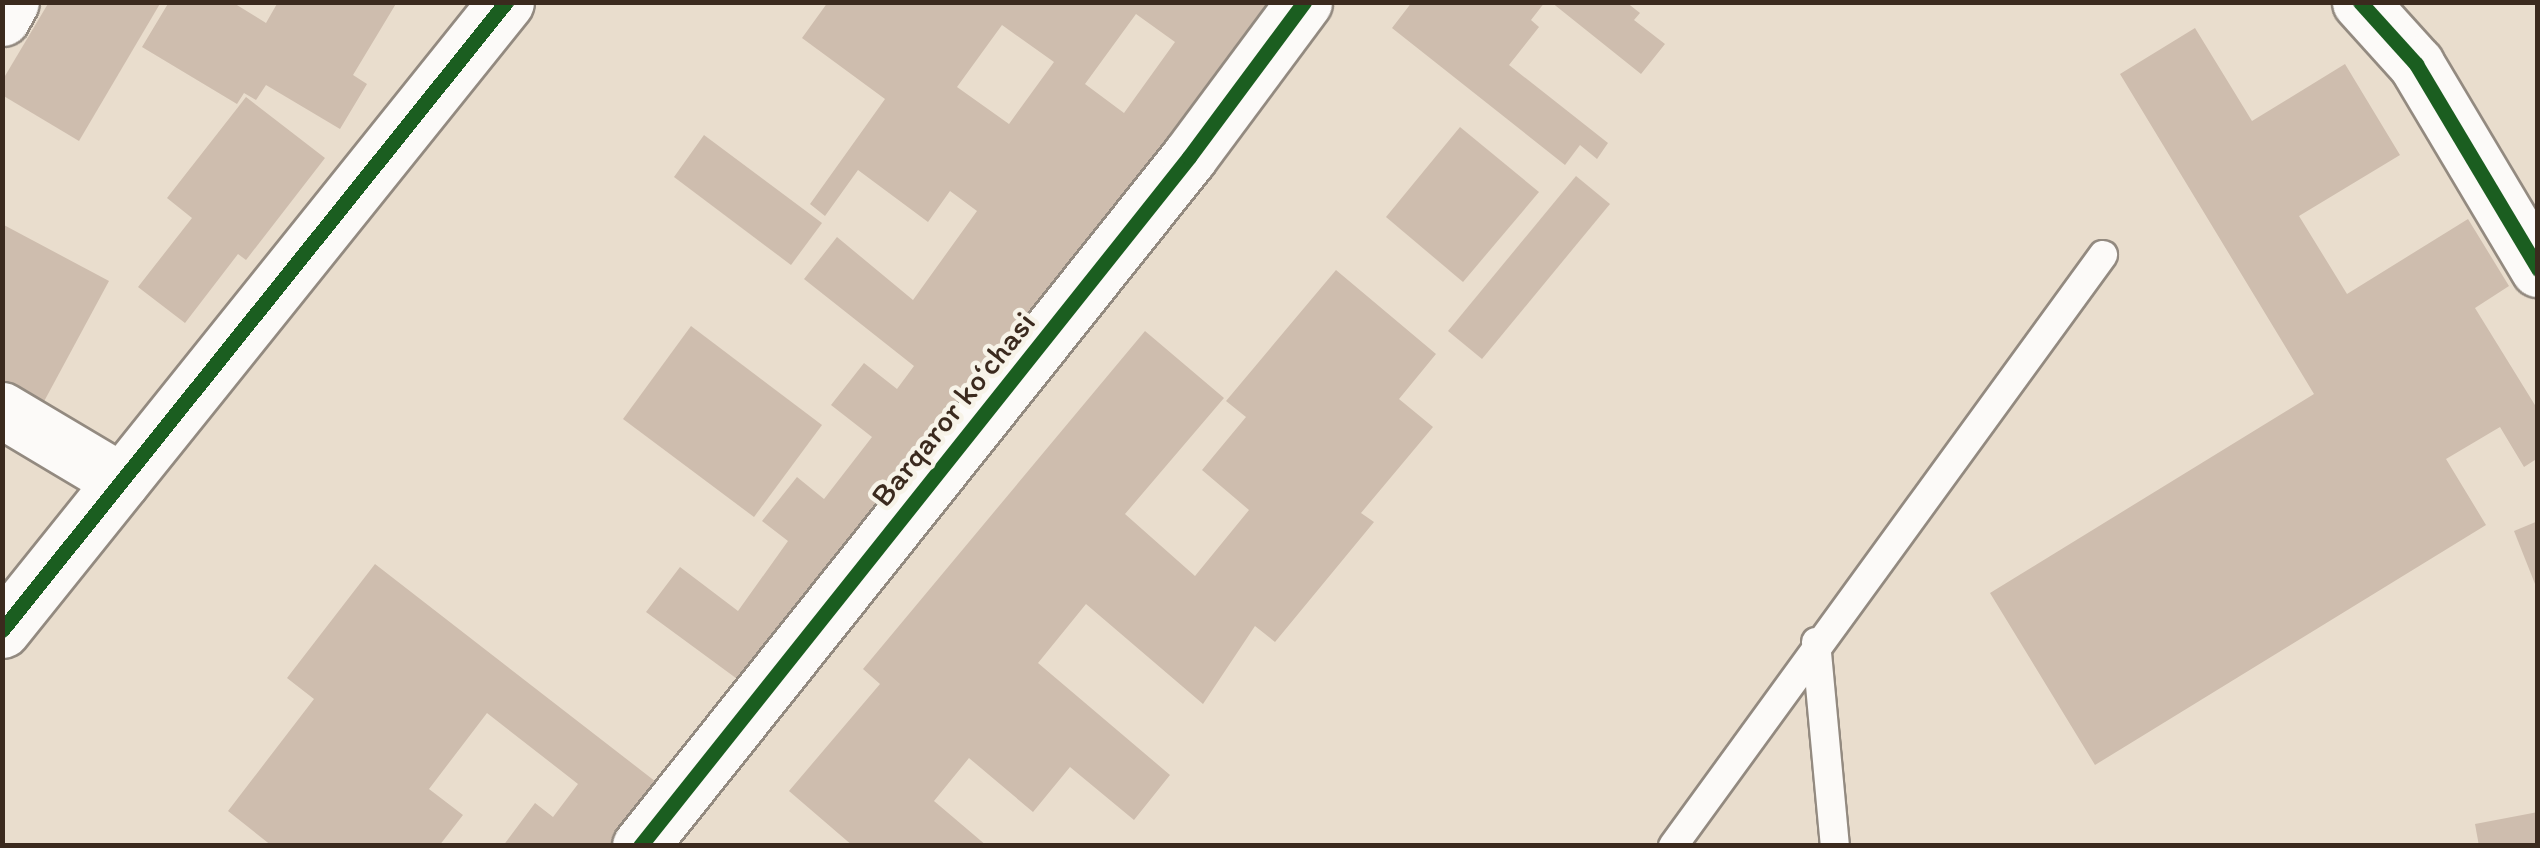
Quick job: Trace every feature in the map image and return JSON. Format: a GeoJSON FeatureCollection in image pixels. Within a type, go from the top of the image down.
{"type":"FeatureCollection","features":[{"type":"Feature","properties":{"kind":"street"},"geometry":{"type":"LineString","coordinates":[[2,18],[11,2]]}},
{"type":"Feature","properties":{"kind":"street"},"geometry":{"type":"LineString","coordinates":[[2,630],[506,2]]}},
{"type":"Feature","properties":{"kind":"street","name":"Barqaror koʻchasi"},"geometry":{"type":"LineString","coordinates":[[640,846],[1189,157],[1304,2]]}},
{"type":"Feature","properties":{"kind":"street"},"geometry":{"type":"LineString","coordinates":[[2360,2],[2416,64],[2538,269]]}},
{"type":"Feature","properties":{"kind":"street"},"geometry":{"type":"LineString","coordinates":[[2,410],[121,481]]}},
{"type":"Feature","properties":{"kind":"lane"},"geometry":{"type":"LineString","coordinates":[[1674,846],[1816,642],[2103,255]]}},
{"type":"Feature","properties":{"kind":"lane"},"geometry":{"type":"LineString","coordinates":[[1816,642],[1836,846]]}},
{"type":"Feature","properties":{"kind":"building"},"geometry":{"type":"Polygon","coordinates":[[[49,2],[161,2],[79,141],[2,95],[2,81],[49,2]]]}},
{"type":"Feature","properties":{"kind":"building"},"geometry":{"type":"Polygon","coordinates":[[[169,2],[232,2],[266,23],[278,2],[397,2],[353,75],[367,84],[340,129],[266,85],[256,100],[244,93],[237,104],[142,47],[169,2]]]}},
{"type":"Feature","properties":{"kind":"building"},"geometry":{"type":"Polygon","coordinates":[[[828,2],[1283,2],[759,695],[646,612],[680,567],[738,611],[788,541],[762,521],[797,477],[824,499],[872,437],[831,405],[864,363],[897,389],[914,366],[804,279],[837,237],[913,300],[977,211],[950,191],[928,222],[858,170],[825,216],[810,204],[885,99],[802,38],[828,2]],[[1136,14],[1085,84],[1124,113],[1175,42],[1136,14]],[[1002,25],[957,87],[1009,124],[1054,62],[1002,25]]]}},
{"type":"Feature","properties":{"kind":"building"},"geometry":{"type":"Polygon","coordinates":[[[1412,2],[1545,2],[1531,20],[1539,27],[1509,65],[1608,143],[1597,159],[1580,145],[1565,165],[1392,28],[1412,2]]]}},
{"type":"Feature","properties":{"kind":"building"},"geometry":{"type":"Polygon","coordinates":[[[1551,2],[1626,2],[1640,13],[1634,20],[1665,44],[1641,74],[1551,2]]]}},
{"type":"Feature","properties":{"kind":"building"},"geometry":{"type":"Polygon","coordinates":[[[2195,28],[2252,121],[2345,64],[2400,155],[2299,216],[2347,294],[2468,219],[2509,286],[2475,308],[2538,410],[2538,458],[2524,467],[2500,427],[2446,459],[2486,525],[2095,765],[1990,593],[2314,394],[2120,74],[2195,28]]]}},
{"type":"Feature","properties":{"kind":"building"},"geometry":{"type":"Polygon","coordinates":[[[246,97],[325,158],[246,260],[238,254],[185,323],[138,287],[192,218],[167,198],[246,97]]]}},
{"type":"Feature","properties":{"kind":"building"},"geometry":{"type":"Polygon","coordinates":[[[1460,127],[1539,192],[1463,282],[1386,217],[1460,127]]]}},
{"type":"Feature","properties":{"kind":"building"},"geometry":{"type":"Polygon","coordinates":[[[704,135],[822,223],[791,265],[674,177],[704,135]]]}},
{"type":"Feature","properties":{"kind":"building"},"geometry":{"type":"Polygon","coordinates":[[[1576,176],[1610,204],[1482,359],[1448,331],[1576,176]]]}},
{"type":"Feature","properties":{"kind":"building"},"geometry":{"type":"Polygon","coordinates":[[[2,224],[109,281],[41,407],[2,386],[2,224]]]}},
{"type":"Feature","properties":{"kind":"building"},"geometry":{"type":"Polygon","coordinates":[[[1336,270],[1436,354],[1399,399],[1433,427],[1361,513],[1374,522],[1275,642],[1255,626],[1203,704],[1086,604],[1038,663],[1170,775],[1134,820],[1070,767],[1033,812],[969,758],[934,801],[987,846],[853,846],[789,791],[880,684],[863,669],[1145,331],[1224,398],[1125,514],[1195,576],[1249,510],[1202,470],[1246,417],[1226,401],[1336,270]]]}},
{"type":"Feature","properties":{"kind":"building"},"geometry":{"type":"Polygon","coordinates":[[[691,326],[822,425],[754,517],[623,419],[691,326]]]}},
{"type":"Feature","properties":{"kind":"building"},"geometry":{"type":"Polygon","coordinates":[[[2538,521],[2538,589],[2537,589],[2514,531],[2538,521]]]}},
{"type":"Feature","properties":{"kind":"building"},"geometry":{"type":"Polygon","coordinates":[[[375,564],[669,792],[629,846],[503,846],[535,803],[553,817],[578,784],[487,713],[429,789],[463,815],[439,846],[272,846],[228,811],[314,699],[287,678],[375,564]]]}},
{"type":"Feature","properties":{"kind":"building"},"geometry":{"type":"Polygon","coordinates":[[[2538,812],[2538,846],[2479,846],[2475,824],[2538,812]]]}},
{"type":"Feature","properties":{"kind":"cycle path"},"geometry":{"type":"LineString","coordinates":[[2,630],[506,2]]}},
{"type":"Feature","properties":{"kind":"cycle path"},"geometry":{"type":"LineString","coordinates":[[640,846],[1189,157],[1304,2]]}},
{"type":"Feature","properties":{"kind":"cycle path"},"geometry":{"type":"LineString","coordinates":[[2360,2],[2416,64],[2538,269]]}}]}
